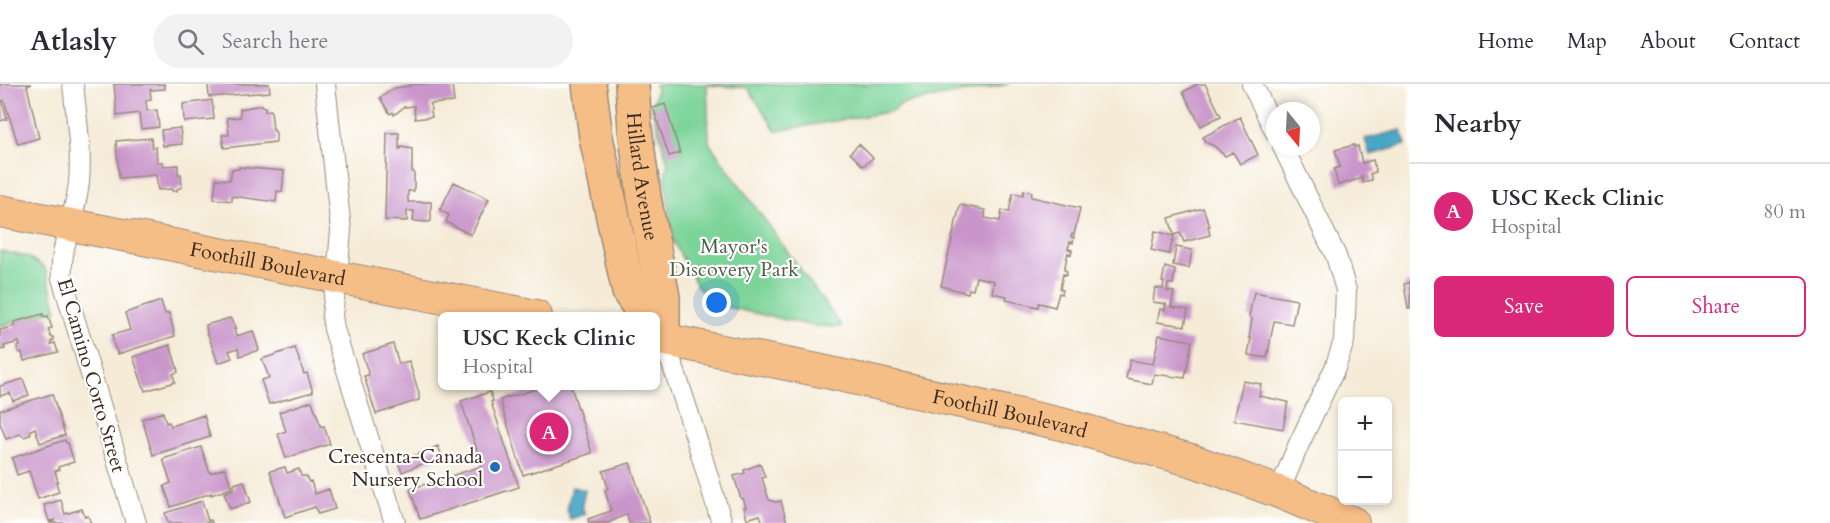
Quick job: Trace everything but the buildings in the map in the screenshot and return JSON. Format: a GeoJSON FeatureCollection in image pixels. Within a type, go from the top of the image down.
{"type":"FeatureCollection","features":[{"type":"Feature","properties":{"kind":"highway","name":"Hillard Avenue"},"geometry":{"type":"LineString","coordinates":[[589,84],[596,137],[629,292],[642,312]]}},
{"type":"Feature","properties":{"kind":"highway","name":"Hillard Avenue"},"geometry":{"type":"LineString","coordinates":[[632,84],[644,197],[663,297],[659,312]]}},
{"type":"Feature","properties":{"kind":"main road","name":"Foothill Boulevard"},"geometry":{"type":"LineString","coordinates":[[0,211],[516,312]]}},
{"type":"Feature","properties":{"kind":"main road","name":"Foothill Boulevard"},"geometry":{"type":"LineString","coordinates":[[660,332],[1061,424],[1194,461],[1279,492],[1353,523]]}},
{"type":"Feature","properties":{"kind":"street","name":"El Camino Corto Street"},"geometry":{"type":"LineString","coordinates":[[73,84],[80,162],[79,183],[60,262],[62,278],[136,523]]}},
{"type":"Feature","properties":{"kind":"street"},"geometry":{"type":"LineString","coordinates":[[325,84],[341,230],[332,315],[334,329],[395,523]]}},
{"type":"Feature","properties":{"kind":"street"},"geometry":{"type":"LineString","coordinates":[[1252,84],[1266,113]]}},
{"type":"Feature","properties":{"kind":"street"},"geometry":{"type":"LineString","coordinates":[[1279,492],[1335,368],[1344,342],[1346,290],[1336,256],[1287,156]]}},
{"type":"Feature","properties":{"kind":"street","name":"Hillard Avenue"},"geometry":{"type":"LineString","coordinates":[[660,341],[680,382],[722,523]]}},
{"type":"Feature","properties":{"kind":"green space","name":"Mayor's Discovery Park"},"geometry":{"type":"Polygon","coordinates":[[[655,84],[1009,84],[901,104],[893,111],[776,131],[748,88],[707,85],[709,143],[842,327],[814,326],[713,304],[698,287],[673,241],[665,178],[668,163],[652,108],[655,84]]]}},
{"type":"Feature","properties":{"kind":"green space"},"geometry":{"type":"Polygon","coordinates":[[[0,251],[28,257],[45,268],[57,310],[0,326],[0,251]]]}},
{"type":"Feature","properties":{"kind":"water"},"geometry":{"type":"Polygon","coordinates":[[[1402,130],[1406,145],[1370,155],[1365,139],[1402,130]]]}},
{"type":"Feature","properties":{"kind":"water"},"geometry":{"type":"Polygon","coordinates":[[[572,487],[585,490],[582,506],[585,514],[570,519],[567,510],[572,487]]]}},
{"type":"Feature","properties":{"kind":"place","name":"USC Keck Clinic"},"geometry":{"type":"Point","coordinates":[549,432]}},
{"type":"Feature","properties":{"kind":"place","name":"Crescenta-Canada Nursery School"},"geometry":{"type":"Point","coordinates":[495,467]}}]}
